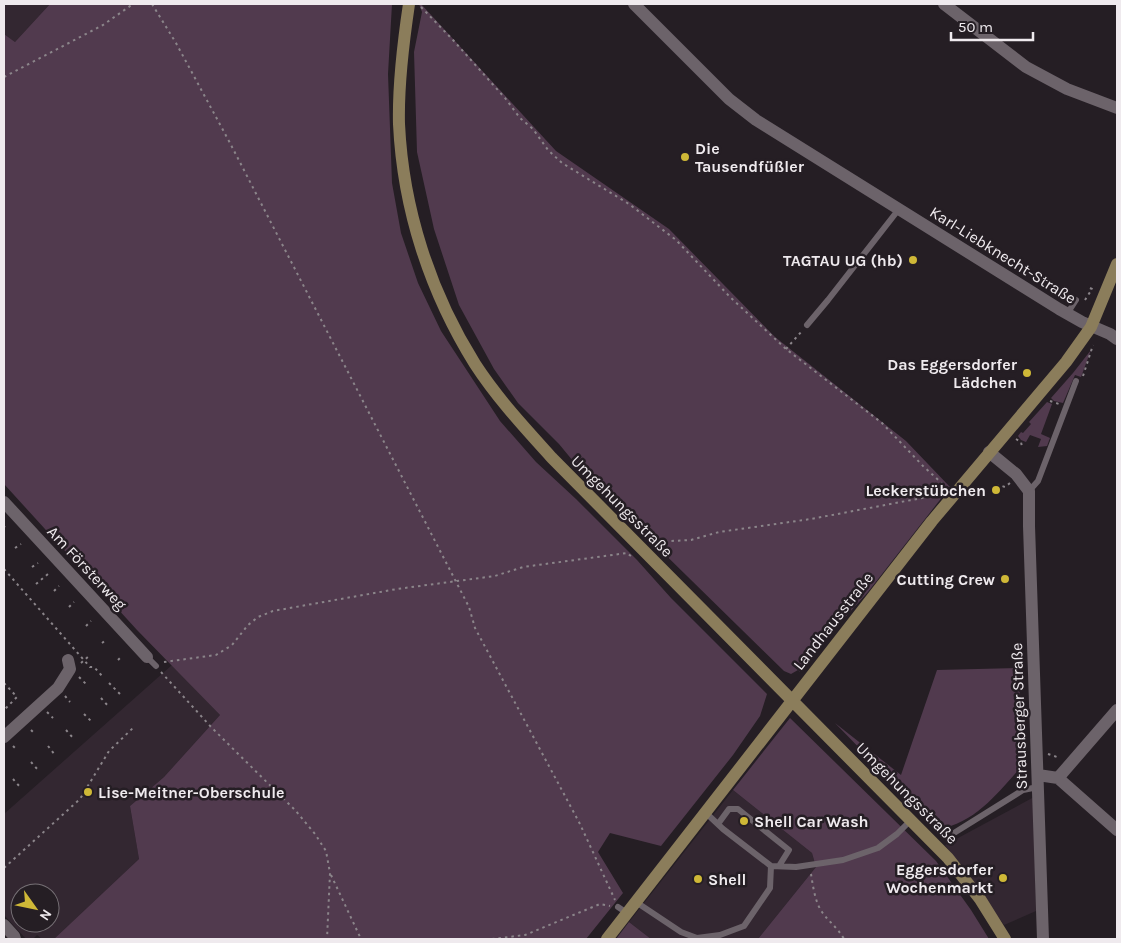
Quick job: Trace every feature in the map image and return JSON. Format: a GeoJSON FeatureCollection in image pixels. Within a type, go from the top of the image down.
{"type":"FeatureCollection","features":[{"type":"Feature","properties":{"kind":"main road","name":"Umgehungsstraße"},"geometry":{"type":"LineString","coordinates":[[409,4],[402,54],[399,124],[406,187],[423,254],[459,336],[476,364],[498,396],[552,458],[948,858],[966,878],[1005,939]]}},
{"type":"Feature","properties":{"kind":"main road","name":"Landhausstraße"},"geometry":{"type":"LineString","coordinates":[[607,939],[622,910],[636,902],[932,521],[1066,362],[1091,326],[1117,264]]}},
{"type":"Feature","properties":{"kind":"street","name":"Karl-Liebknecht-Straße"},"geometry":{"type":"LineString","coordinates":[[634,4],[743,111],[899,209],[1070,310],[1091,326],[1117,339]]}},
{"type":"Feature","properties":{"kind":"street"},"geometry":{"type":"LineString","coordinates":[[944,4],[1026,67],[1062,86],[1117,108]]}},
{"type":"Feature","properties":{"kind":"street"},"geometry":{"type":"LineString","coordinates":[[989,452],[1016,474],[1029,492]]}},
{"type":"Feature","properties":{"kind":"street","name":"Strausberger Straße"},"geometry":{"type":"LineString","coordinates":[[1029,492],[1043,939]]}},
{"type":"Feature","properties":{"kind":"street","name":"Am Försterweg"},"geometry":{"type":"LineString","coordinates":[[4,502],[151,661]]}},
{"type":"Feature","properties":{"kind":"street"},"geometry":{"type":"LineString","coordinates":[[4,738],[58,688],[74,662]]}},
{"type":"Feature","properties":{"kind":"street"},"geometry":{"type":"LineString","coordinates":[[1038,781],[1058,778],[1117,710]]}},
{"type":"Feature","properties":{"kind":"street"},"geometry":{"type":"LineString","coordinates":[[1058,778],[1117,830]]}},
{"type":"Feature","properties":{"kind":"street"},"geometry":{"type":"LineString","coordinates":[[4,925],[15,939]]}},
{"type":"Feature","properties":{"kind":"lane"},"geometry":{"type":"LineString","coordinates":[[807,325],[899,209]]}},
{"type":"Feature","properties":{"kind":"lane"},"geometry":{"type":"LineString","coordinates":[[1070,310],[1076,300]]}},
{"type":"Feature","properties":{"kind":"lane"},"geometry":{"type":"LineString","coordinates":[[1029,492],[1038,481],[1076,380]]}},
{"type":"Feature","properties":{"kind":"lane"},"geometry":{"type":"LineString","coordinates":[[954,833],[1038,781]]}},
{"type":"Feature","properties":{"kind":"lane"},"geometry":{"type":"LineString","coordinates":[[718,824],[729,809],[738,809],[789,850],[779,866]]}},
{"type":"Feature","properties":{"kind":"lane"},"geometry":{"type":"LineString","coordinates":[[706,813],[718,824],[736,834],[771,866],[796,867],[843,860],[878,848],[897,834],[911,820]]}},
{"type":"Feature","properties":{"kind":"lane"},"geometry":{"type":"LineString","coordinates":[[636,902],[681,932],[697,938],[720,936],[744,926],[770,888],[771,866]]}},
{"type":"Feature","properties":{"kind":"path"},"geometry":{"type":"LineString","coordinates":[[4,77],[103,26],[133,4]]}},
{"type":"Feature","properties":{"kind":"path"},"geometry":{"type":"LineString","coordinates":[[152,4],[176,43],[230,143],[469,608],[474,628],[580,824],[622,910]]}},
{"type":"Feature","properties":{"kind":"path"},"geometry":{"type":"LineString","coordinates":[[418,4],[505,98],[520,118],[533,129],[548,150],[562,163],[629,204],[676,240],[730,297],[786,349],[882,423],[923,466],[949,489]]}},
{"type":"Feature","properties":{"kind":"path"},"geometry":{"type":"LineString","coordinates":[[1069,291],[1068,294],[1060,290],[1056,296],[1070,310]]}},
{"type":"Feature","properties":{"kind":"path"},"geometry":{"type":"LineString","coordinates":[[786,349],[807,325]]}},
{"type":"Feature","properties":{"kind":"path"},"geometry":{"type":"LineString","coordinates":[[1014,438],[1021,442],[1022,447]]}},
{"type":"Feature","properties":{"kind":"path"},"geometry":{"type":"LineString","coordinates":[[997,487],[999,484],[1005,487],[1011,482]]}},
{"type":"Feature","properties":{"kind":"path"},"geometry":{"type":"LineString","coordinates":[[654,543],[691,540],[719,532],[810,519],[945,493]]}},
{"type":"Feature","properties":{"kind":"path"},"geometry":{"type":"LineString","coordinates":[[15,548],[21,544]]}},
{"type":"Feature","properties":{"kind":"path"},"geometry":{"type":"LineString","coordinates":[[151,661],[162,662],[216,655],[232,645],[248,625],[258,617],[274,611],[396,589],[495,576],[523,567],[627,553],[632,558]]}},
{"type":"Feature","properties":{"kind":"path"},"geometry":{"type":"LineString","coordinates":[[32,567],[38,562]]}},
{"type":"Feature","properties":{"kind":"path"},"geometry":{"type":"LineString","coordinates":[[4,569],[84,660],[103,677]]}},
{"type":"Feature","properties":{"kind":"path"},"geometry":{"type":"LineString","coordinates":[[36,584],[48,574]]}},
{"type":"Feature","properties":{"kind":"path"},"geometry":{"type":"LineString","coordinates":[[16,583],[19,580]]}},
{"type":"Feature","properties":{"kind":"path"},"geometry":{"type":"LineString","coordinates":[[54,591],[59,586]]}},
{"type":"Feature","properties":{"kind":"path"},"geometry":{"type":"LineString","coordinates":[[26,594],[30,590]]}},
{"type":"Feature","properties":{"kind":"path"},"geometry":{"type":"LineString","coordinates":[[69,607],[74,602]]}},
{"type":"Feature","properties":{"kind":"path"},"geometry":{"type":"LineString","coordinates":[[36,606],[40,603]]}},
{"type":"Feature","properties":{"kind":"path"},"geometry":{"type":"LineString","coordinates":[[52,624],[56,620]]}},
{"type":"Feature","properties":{"kind":"path"},"geometry":{"type":"LineString","coordinates":[[86,626],[91,621]]}},
{"type":"Feature","properties":{"kind":"path"},"geometry":{"type":"LineString","coordinates":[[68,642],[72,638]]}},
{"type":"Feature","properties":{"kind":"path"},"geometry":{"type":"LineString","coordinates":[[102,643],[107,639]]}},
{"type":"Feature","properties":{"kind":"path"},"geometry":{"type":"LineString","coordinates":[[74,662],[84,660],[88,656]]}},
{"type":"Feature","properties":{"kind":"path"},"geometry":{"type":"LineString","coordinates":[[118,660],[122,656]]}},
{"type":"Feature","properties":{"kind":"path"},"geometry":{"type":"LineString","coordinates":[[151,661],[212,728],[295,810],[326,851],[330,873],[327,939]]}},
{"type":"Feature","properties":{"kind":"path"},"geometry":{"type":"LineString","coordinates":[[4,683],[17,698],[4,710]]}},
{"type":"Feature","properties":{"kind":"path"},"geometry":{"type":"LineString","coordinates":[[109,683],[122,696]]}},
{"type":"Feature","properties":{"kind":"path"},"geometry":{"type":"LineString","coordinates":[[101,698],[109,707]]}},
{"type":"Feature","properties":{"kind":"path"},"geometry":{"type":"LineString","coordinates":[[84,714],[92,722]]}},
{"type":"Feature","properties":{"kind":"path"},"geometry":{"type":"LineString","coordinates":[[4,868],[80,800],[108,751],[134,727]]}},
{"type":"Feature","properties":{"kind":"path"},"geometry":{"type":"LineString","coordinates":[[66,730],[74,739]]}},
{"type":"Feature","properties":{"kind":"path"},"geometry":{"type":"LineString","coordinates":[[32,731],[35,734]]}},
{"type":"Feature","properties":{"kind":"path"},"geometry":{"type":"LineString","coordinates":[[48,746],[55,755]]}},
{"type":"Feature","properties":{"kind":"path"},"geometry":{"type":"LineString","coordinates":[[1044,753],[1072,761]]}},
{"type":"Feature","properties":{"kind":"path"},"geometry":{"type":"LineString","coordinates":[[30,762],[38,770]]}},
{"type":"Feature","properties":{"kind":"path"},"geometry":{"type":"LineString","coordinates":[[13,779],[20,787]]}},
{"type":"Feature","properties":{"kind":"path"},"geometry":{"type":"LineString","coordinates":[[810,865],[814,892],[821,911],[838,928],[844,939]]}},
{"type":"Feature","properties":{"kind":"path"},"geometry":{"type":"LineString","coordinates":[[330,873],[361,939]]}},
{"type":"Feature","properties":{"kind":"path"},"geometry":{"type":"LineString","coordinates":[[492,939],[524,935],[600,904],[622,910]]}},
{"type":"Feature","properties":{"kind":"shaded area"},"geometry":{"type":"Polygon","coordinates":[[[4,4],[50,4],[15,42],[4,34],[4,4]]]}},
{"type":"Feature","properties":{"kind":"shaded area"},"geometry":{"type":"Polygon","coordinates":[[[50,4],[392,4],[388,74],[392,183],[401,233],[418,283],[441,331],[500,421],[536,462],[637,560],[671,598],[767,694],[760,716],[733,755],[661,846],[610,833],[598,852],[623,893],[586,939],[54,939],[139,859],[130,806],[164,777],[220,715],[137,630],[4,484],[4,34],[15,42],[50,4]]]}},
{"type":"Feature","properties":{"kind":"shaded area"},"geometry":{"type":"Polygon","coordinates":[[[419,4],[556,151],[669,229],[775,337],[906,441],[950,487],[868,592],[829,635],[800,672],[798,670],[791,674],[784,671],[587,478],[559,444],[518,403],[494,369],[459,305],[434,229],[417,152],[414,52],[422,12],[419,4]]]}},
{"type":"Feature","properties":{"kind":"shaded area"},"geometry":{"type":"Polygon","coordinates":[[[1091,350],[1081,377],[1075,375],[1063,403],[1054,401],[1051,398],[1091,350]]]}},
{"type":"Feature","properties":{"kind":"shaded area"},"geometry":{"type":"Polygon","coordinates":[[[1047,402],[1052,404],[1041,434],[1050,438],[1047,446],[1038,447],[1041,439],[1030,435],[1026,442],[1021,440],[1018,436],[1031,424],[1029,422],[1047,402]]]}},
{"type":"Feature","properties":{"kind":"shaded area","name":"Lise-Meitner-Oberschule"},"geometry":{"type":"Polygon","coordinates":[[[172,665],[220,715],[164,777],[130,806],[139,859],[54,939],[42,939],[37,935],[33,939],[26,939],[20,933],[60,933],[60,883],[10,883],[10,922],[4,915],[4,814],[172,665]]]}},
{"type":"Feature","properties":{"kind":"shaded area"},"geometry":{"type":"Polygon","coordinates":[[[1019,668],[1022,766],[985,805],[952,826],[938,829],[835,723],[901,775],[937,670],[1019,668]]]}},
{"type":"Feature","properties":{"kind":"shaded area"},"geometry":{"type":"Polygon","coordinates":[[[790,718],[936,861],[989,939],[758,939],[816,867],[812,853],[733,790],[790,718]]]}},
{"type":"Feature","properties":{"kind":"shaded area"},"geometry":{"type":"Polygon","coordinates":[[[733,790],[812,853],[816,867],[758,939],[651,939],[629,922],[733,790]]]}},
{"type":"Feature","properties":{"kind":"shaded area","name":"Eggersdorfer Wochenmarkt"},"geometry":{"type":"Polygon","coordinates":[[[1034,797],[1036,911],[1004,925],[945,845],[1034,797]]]}},
{"type":"Feature","properties":{"kind":"shaded area"},"geometry":{"type":"Polygon","coordinates":[[[629,922],[651,939],[616,939],[629,922]]]}},
{"type":"Feature","properties":{"kind":"place","name":"Die Tausendfüßler"},"geometry":{"type":"Point","coordinates":[685,157]}},
{"type":"Feature","properties":{"kind":"place","name":"TAGTAU UG (hb)"},"geometry":{"type":"Point","coordinates":[913,260]}},
{"type":"Feature","properties":{"kind":"place","name":"Das Eggersdorfer Lädchen"},"geometry":{"type":"Point","coordinates":[1027,373]}},
{"type":"Feature","properties":{"kind":"place","name":"Leckerstübchen"},"geometry":{"type":"Point","coordinates":[996,490]}},
{"type":"Feature","properties":{"kind":"place","name":"Cutting Crew"},"geometry":{"type":"Point","coordinates":[1005,579]}},
{"type":"Feature","properties":{"kind":"place","name":"Lise-Meitner-Oberschule"},"geometry":{"type":"Point","coordinates":[88,792]}},
{"type":"Feature","properties":{"kind":"place","name":"Shell Car Wash"},"geometry":{"type":"Point","coordinates":[744,821]}},
{"type":"Feature","properties":{"kind":"place","name":"Eggersdorfer Wochenmarkt"},"geometry":{"type":"Point","coordinates":[1003,878]}},
{"type":"Feature","properties":{"kind":"place","name":"Shell"},"geometry":{"type":"Point","coordinates":[698,879]}}]}
